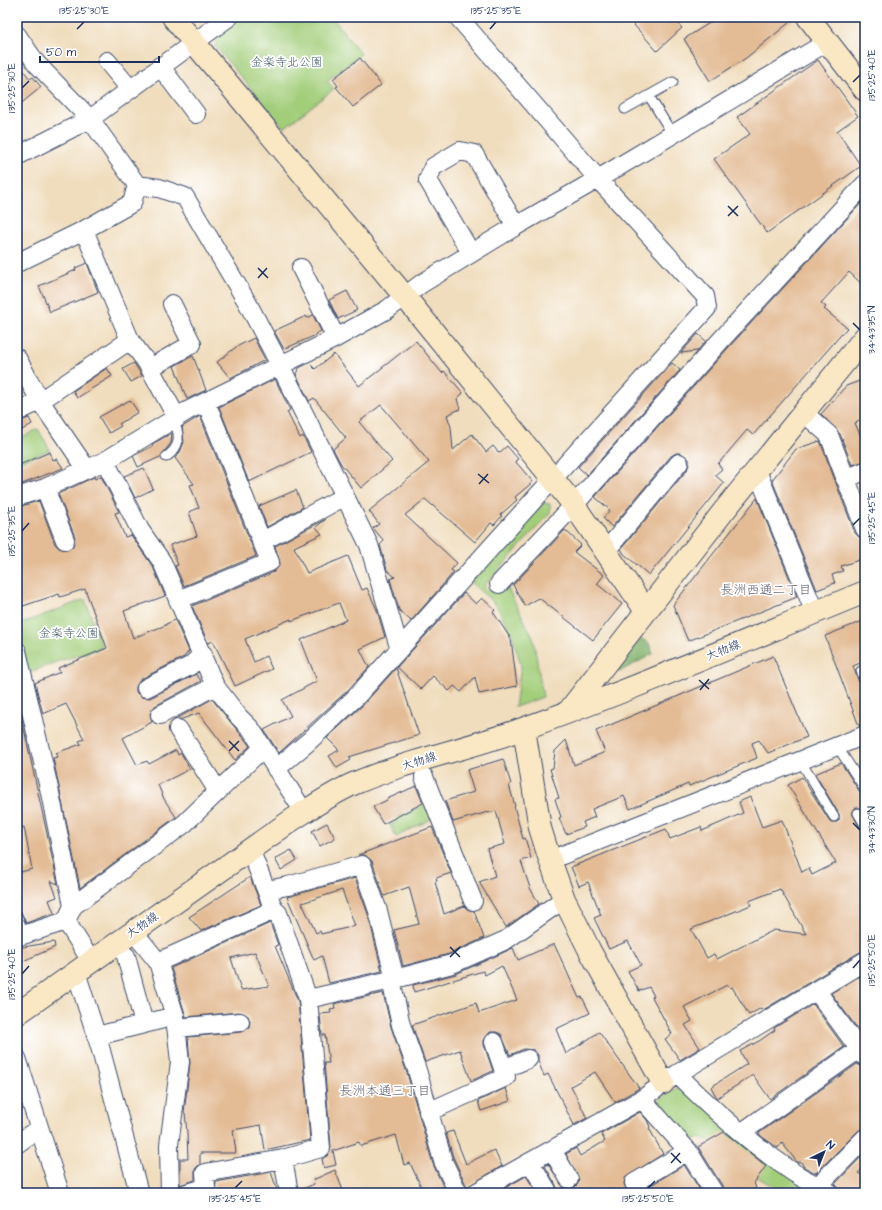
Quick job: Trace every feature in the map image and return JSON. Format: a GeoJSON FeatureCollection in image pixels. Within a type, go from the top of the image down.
{"type":"FeatureCollection","features":[{"type":"Feature","properties":{"kind":"street"},"geometry":{"type":"LineString","coordinates":[[173,17],[406,298],[574,505],[646,611]]}},
{"type":"Feature","properties":{"kind":"street"},"geometry":{"type":"LineString","coordinates":[[17,156],[90,119],[181,50],[195,43],[229,17]]}},
{"type":"Feature","properties":{"kind":"street"},"geometry":{"type":"LineString","coordinates":[[276,770],[356,697],[552,478],[708,308],[704,296],[598,180],[458,17]]}},
{"type":"Feature","properties":{"kind":"street"},"geometry":{"type":"LineString","coordinates":[[808,17],[865,90]]}},
{"type":"Feature","properties":{"kind":"street"},"geometry":{"type":"LineString","coordinates":[[17,35],[36,63],[90,119],[137,185],[159,188],[185,197],[247,302],[370,545],[399,648]]}},
{"type":"Feature","properties":{"kind":"street"},"geometry":{"type":"LineString","coordinates":[[17,497],[45,488],[86,468],[105,462],[175,419],[206,402],[336,338],[406,298],[421,284],[471,253],[598,180],[828,42]]}},
{"type":"Feature","properties":{"kind":"street"},"geometry":{"type":"LineString","coordinates":[[107,61],[130,89]]}},
{"type":"Feature","properties":{"kind":"street"},"geometry":{"type":"LineString","coordinates":[[160,66],[196,114]]}},
{"type":"Feature","properties":{"kind":"street"},"geometry":{"type":"LineString","coordinates":[[471,253],[428,180],[433,167],[460,151],[474,154],[516,226]]}},
{"type":"Feature","properties":{"kind":"street"},"geometry":{"type":"LineString","coordinates":[[499,584],[574,505],[720,341],[865,184]]}},
{"type":"Feature","properties":{"kind":"street"},"geometry":{"type":"LineString","coordinates":[[17,263],[84,230],[132,203],[137,185]]}},
{"type":"Feature","properties":{"kind":"street"},"geometry":{"type":"LineString","coordinates":[[84,230],[130,340],[150,368],[175,419]]}},
{"type":"Feature","properties":{"kind":"street"},"geometry":{"type":"LineString","coordinates":[[301,268],[336,338]]}},
{"type":"Feature","properties":{"kind":"street"},"geometry":{"type":"LineString","coordinates":[[150,368],[192,344],[181,310]]}},
{"type":"Feature","properties":{"kind":"street"},"geometry":{"type":"LineString","coordinates":[[568,712],[646,611],[865,337]]}},
{"type":"Feature","properties":{"kind":"street"},"geometry":{"type":"LineString","coordinates":[[17,412],[40,401],[130,340]]}},
{"type":"Feature","properties":{"kind":"street"},"geometry":{"type":"LineString","coordinates":[[17,358],[40,401],[86,468]]}},
{"type":"Feature","properties":{"kind":"street"},"geometry":{"type":"LineString","coordinates":[[178,600],[270,562],[206,402]]}},
{"type":"Feature","properties":{"kind":"street"},"geometry":{"type":"LineString","coordinates":[[804,413],[829,435],[865,529]]}},
{"type":"Feature","properties":{"kind":"street"},"geometry":{"type":"LineString","coordinates":[[105,462],[140,530],[162,562],[203,654],[215,686],[238,717],[250,730],[304,812]]}},
{"type":"Feature","properties":{"kind":"street"},"geometry":{"type":"LineString","coordinates":[[605,552],[679,463]]}},
{"type":"Feature","properties":{"kind":"street"},"geometry":{"type":"LineString","coordinates":[[757,471],[815,613]]}},
{"type":"Feature","properties":{"kind":"street"},"geometry":{"type":"LineString","coordinates":[[845,479],[865,471]]}},
{"type":"Feature","properties":{"kind":"street"},"geometry":{"type":"LineString","coordinates":[[45,488],[65,540]]}},
{"type":"Feature","properties":{"kind":"street"},"geometry":{"type":"LineString","coordinates":[[261,542],[345,496]]}},
{"type":"Feature","properties":{"kind":"street","name":"大物線"},"geometry":{"type":"LineString","coordinates":[[17,1014],[250,849],[304,812],[346,787],[378,774],[524,729],[865,592]]}},
{"type":"Feature","properties":{"kind":"street"},"geometry":{"type":"LineString","coordinates":[[17,651],[49,788],[69,914],[84,966],[97,1036],[139,1193]]}},
{"type":"Feature","properties":{"kind":"street"},"geometry":{"type":"LineString","coordinates":[[146,688],[190,666],[203,654]]}},
{"type":"Feature","properties":{"kind":"street"},"geometry":{"type":"LineString","coordinates":[[160,715],[215,686]]}},
{"type":"Feature","properties":{"kind":"street"},"geometry":{"type":"LineString","coordinates":[[178,729],[218,791]]}},
{"type":"Feature","properties":{"kind":"street"},"geometry":{"type":"LineString","coordinates":[[524,729],[534,799],[550,860],[564,899],[597,964],[670,1079],[791,1171],[824,1189],[865,1139]]}},
{"type":"Feature","properties":{"kind":"street"},"geometry":{"type":"LineString","coordinates":[[550,860],[865,735]]}},
{"type":"Feature","properties":{"kind":"street"},"geometry":{"type":"LineString","coordinates":[[20,936],[69,914],[184,824],[262,749]]}},
{"type":"Feature","properties":{"kind":"street"},"geometry":{"type":"LineString","coordinates":[[424,777],[473,901]]}},
{"type":"Feature","properties":{"kind":"street"},"geometry":{"type":"LineString","coordinates":[[187,1193],[206,1188],[205,1173],[283,1159],[321,1148],[308,999],[278,913],[274,910],[250,849]]}},
{"type":"Feature","properties":{"kind":"street"},"geometry":{"type":"LineString","coordinates":[[266,890],[288,886],[362,865],[378,911],[402,1025],[417,1070],[443,1161],[458,1193]]}},
{"type":"Feature","properties":{"kind":"street"},"geometry":{"type":"LineString","coordinates":[[308,999],[452,964],[506,940],[564,899]]}},
{"type":"Feature","properties":{"kind":"street"},"geometry":{"type":"LineString","coordinates":[[158,962],[274,910]]}},
{"type":"Feature","properties":{"kind":"street"},"geometry":{"type":"LineString","coordinates":[[133,931],[158,962],[176,1022],[180,1062],[169,1145],[170,1193]]}},
{"type":"Feature","properties":{"kind":"street"},"geometry":{"type":"LineString","coordinates":[[126,956],[144,1024]]}},
{"type":"Feature","properties":{"kind":"street"},"geometry":{"type":"LineString","coordinates":[[475,1193],[642,1099],[670,1079],[865,961]]}},
{"type":"Feature","properties":{"kind":"street"},"geometry":{"type":"LineString","coordinates":[[741,1133],[863,1050],[816,990]]}},
{"type":"Feature","properties":{"kind":"street"},"geometry":{"type":"LineString","coordinates":[[97,1036],[144,1024],[176,1022],[240,1022]]}},
{"type":"Feature","properties":{"kind":"street"},"geometry":{"type":"LineString","coordinates":[[428,1112],[506,1077],[494,1042]]}},
{"type":"Feature","properties":{"kind":"street"},"geometry":{"type":"LineString","coordinates":[[17,1058],[60,1193]]}},
{"type":"Feature","properties":{"kind":"street"},"geometry":{"type":"LineString","coordinates":[[504,1069],[528,1059]]}},
{"type":"Feature","properties":{"kind":"street"},"geometry":{"type":"LineString","coordinates":[[642,1099],[688,1151],[714,1193]]}},
{"type":"Feature","properties":{"kind":"street"},"geometry":{"type":"LineString","coordinates":[[17,1144],[39,1128]]}},
{"type":"Feature","properties":{"kind":"street"},"geometry":{"type":"LineString","coordinates":[[552,1150],[569,1179]]}},
{"type":"Feature","properties":{"kind":"street"},"geometry":{"type":"LineString","coordinates":[[640,1193],[634,1183],[688,1151]]}},
{"type":"Feature","properties":{"kind":"street"},"geometry":{"type":"LineString","coordinates":[[283,1159],[289,1193]]}},
{"type":"Feature","properties":{"kind":"street"},"geometry":{"type":"LineString","coordinates":[[530,1162],[547,1190]]}},
{"type":"Feature","properties":{"kind":"lane"},"geometry":{"type":"LineString","coordinates":[[625,109],[673,82]]}},
{"type":"Feature","properties":{"kind":"lane"},"geometry":{"type":"LineString","coordinates":[[649,96],[673,135]]}},
{"type":"Feature","properties":{"kind":"lane"},"geometry":{"type":"LineString","coordinates":[[166,457],[177,447],[179,439],[175,419]]}},
{"type":"Feature","properties":{"kind":"lane"},"geometry":{"type":"LineString","coordinates":[[861,671],[865,680]]}},
{"type":"Feature","properties":{"kind":"lane"},"geometry":{"type":"LineString","coordinates":[[837,746],[863,786]]}},
{"type":"Feature","properties":{"kind":"lane"},"geometry":{"type":"LineString","coordinates":[[800,760],[834,817]]}},
{"type":"Feature","properties":{"kind":"lane"},"geometry":{"type":"LineString","coordinates":[[858,814],[865,825]]}},
{"type":"Feature","properties":{"kind":"lane"},"geometry":{"type":"LineString","coordinates":[[17,916],[20,936]]}},
{"type":"Feature","properties":{"kind":"green space","name":"金楽寺北公園"},"geometry":{"type":"Polygon","coordinates":[[[238,17],[332,17],[361,54],[327,81],[334,89],[284,128],[215,46],[217,34],[238,17]]]}},
{"type":"Feature","properties":{"kind":"green space"},"geometry":{"type":"Polygon","coordinates":[[[38,429],[50,450],[17,463],[17,440],[38,429]]]}},
{"type":"Feature","properties":{"kind":"green space"},"geometry":{"type":"Polygon","coordinates":[[[543,503],[550,504],[550,513],[484,586],[488,590],[507,587],[533,637],[543,697],[515,707],[521,665],[511,631],[495,604],[470,582],[543,503]]]}},
{"type":"Feature","properties":{"kind":"green space","name":"金楽寺公園"},"geometry":{"type":"Polygon","coordinates":[[[85,599],[102,648],[56,662],[28,673],[18,625],[85,599]]]}},
{"type":"Feature","properties":{"kind":"green space"},"geometry":{"type":"Polygon","coordinates":[[[640,638],[649,643],[653,654],[619,672],[616,670],[640,638]]]}},
{"type":"Feature","properties":{"kind":"green space"},"geometry":{"type":"Polygon","coordinates":[[[428,803],[435,817],[396,837],[390,825],[397,821],[396,818],[428,803]]]}},
{"type":"Feature","properties":{"kind":"green space"},"geometry":{"type":"Polygon","coordinates":[[[676,1088],[681,1089],[819,1193],[784,1193],[759,1178],[709,1140],[697,1138],[690,1141],[657,1105],[658,1101],[676,1088]]]}},
{"type":"Feature","properties":{"kind":"building"},"geometry":{"type":"Polygon","coordinates":[[[627,17],[672,17],[682,28],[657,51],[627,17]]]}},
{"type":"Feature","properties":{"kind":"building"},"geometry":{"type":"Polygon","coordinates":[[[719,17],[796,17],[746,58],[710,81],[684,39],[719,17]]]}},
{"type":"Feature","properties":{"kind":"building"},"geometry":{"type":"Polygon","coordinates":[[[360,58],[381,85],[353,107],[336,87],[338,86],[333,79],[360,58]]]}},
{"type":"Feature","properties":{"kind":"building"},"geometry":{"type":"Polygon","coordinates":[[[818,60],[858,116],[837,131],[861,166],[767,233],[714,159],[750,134],[737,117],[818,60]]]}},
{"type":"Feature","properties":{"kind":"building"},"geometry":{"type":"Polygon","coordinates":[[[17,62],[30,79],[33,77],[41,87],[17,107],[17,62]]]}},
{"type":"Feature","properties":{"kind":"building"},"geometry":{"type":"Polygon","coordinates":[[[865,199],[865,287],[849,272],[821,303],[826,307],[824,309],[847,328],[753,435],[747,430],[718,464],[722,469],[715,475],[724,483],[649,575],[624,554],[621,549],[687,470],[689,459],[681,453],[676,453],[671,456],[612,527],[603,518],[610,510],[595,497],[728,348],[865,199]]]}},
{"type":"Feature","properties":{"kind":"building"},"geometry":{"type":"Polygon","coordinates":[[[87,263],[98,292],[50,312],[39,286],[76,270],[75,268],[87,263]]]}},
{"type":"Feature","properties":{"kind":"building"},"geometry":{"type":"Polygon","coordinates":[[[347,291],[357,310],[338,319],[329,300],[347,291]]]}},
{"type":"Feature","properties":{"kind":"building"},"geometry":{"type":"Polygon","coordinates":[[[313,315],[321,331],[315,334],[316,335],[284,349],[274,331],[306,316],[307,318],[313,315]]]}},
{"type":"Feature","properties":{"kind":"building"},"geometry":{"type":"Polygon","coordinates":[[[698,334],[706,341],[697,351],[681,353],[698,334]]]}},
{"type":"Feature","properties":{"kind":"building"},"geometry":{"type":"Polygon","coordinates":[[[254,338],[265,360],[230,378],[217,362],[236,347],[254,338]]]}},
{"type":"Feature","properties":{"kind":"building"},"geometry":{"type":"Polygon","coordinates":[[[416,341],[442,373],[444,371],[463,393],[457,399],[460,409],[447,415],[451,427],[453,450],[472,434],[486,452],[493,446],[499,453],[507,446],[518,459],[515,461],[533,482],[515,497],[517,500],[500,515],[502,516],[494,525],[491,523],[475,542],[425,499],[405,515],[457,563],[451,570],[454,572],[411,621],[399,610],[390,579],[395,577],[387,570],[380,545],[384,541],[373,528],[379,524],[369,511],[429,462],[381,405],[359,422],[392,461],[361,488],[341,464],[333,449],[346,438],[314,398],[309,401],[296,374],[299,368],[309,363],[315,369],[334,354],[359,386],[416,341]]]}},
{"type":"Feature","properties":{"kind":"building"},"geometry":{"type":"Polygon","coordinates":[[[193,356],[206,390],[187,399],[174,366],[193,356]]]}},
{"type":"Feature","properties":{"kind":"building"},"geometry":{"type":"Polygon","coordinates":[[[134,363],[142,376],[131,382],[123,369],[134,363]]]}},
{"type":"Feature","properties":{"kind":"building"},"geometry":{"type":"Polygon","coordinates":[[[672,363],[680,370],[587,475],[578,467],[672,363]]]}},
{"type":"Feature","properties":{"kind":"building"},"geometry":{"type":"Polygon","coordinates":[[[107,368],[112,376],[77,398],[73,391],[107,368]]]}},
{"type":"Feature","properties":{"kind":"building"},"geometry":{"type":"Polygon","coordinates":[[[275,379],[290,410],[287,412],[300,438],[303,436],[311,452],[249,482],[219,407],[275,379]]]}},
{"type":"Feature","properties":{"kind":"building"},"geometry":{"type":"Polygon","coordinates":[[[865,379],[865,419],[855,423],[865,446],[865,461],[852,465],[840,434],[821,414],[846,386],[865,379]]]}},
{"type":"Feature","properties":{"kind":"building"},"geometry":{"type":"Polygon","coordinates":[[[130,400],[138,412],[119,424],[121,426],[109,433],[99,417],[130,400]]]}},
{"type":"Feature","properties":{"kind":"building"},"geometry":{"type":"Polygon","coordinates":[[[200,416],[256,556],[184,586],[175,566],[178,565],[170,545],[197,536],[189,512],[199,508],[190,485],[194,484],[175,458],[180,452],[184,442],[182,427],[200,416]]]}},
{"type":"Feature","properties":{"kind":"building"},"geometry":{"type":"Polygon","coordinates":[[[29,418],[32,424],[17,433],[17,422],[29,418]]]}},
{"type":"Feature","properties":{"kind":"building"},"geometry":{"type":"Polygon","coordinates":[[[172,433],[171,443],[160,457],[138,467],[133,456],[153,446],[152,444],[172,433]]]}},
{"type":"Feature","properties":{"kind":"building"},"geometry":{"type":"Polygon","coordinates":[[[820,441],[855,533],[859,537],[865,539],[865,558],[841,566],[843,571],[832,575],[835,583],[817,590],[772,480],[796,449],[820,441]]]}},
{"type":"Feature","properties":{"kind":"building"},"geometry":{"type":"Polygon","coordinates":[[[50,452],[53,460],[57,459],[63,468],[17,486],[17,466],[50,452]]]}},
{"type":"Feature","properties":{"kind":"building"},"geometry":{"type":"Polygon","coordinates":[[[144,468],[153,489],[135,498],[124,476],[144,468]]]}},
{"type":"Feature","properties":{"kind":"building"},"geometry":{"type":"Polygon","coordinates":[[[101,476],[119,512],[115,513],[125,537],[131,535],[153,567],[165,596],[124,611],[133,638],[175,620],[189,651],[184,657],[141,679],[136,687],[136,692],[141,697],[150,698],[196,674],[201,681],[155,706],[150,714],[152,722],[123,738],[137,765],[147,761],[149,764],[176,750],[178,755],[181,753],[190,769],[158,785],[164,799],[176,817],[80,888],[53,758],[58,757],[56,753],[81,744],[79,741],[84,739],[66,704],[43,714],[35,683],[60,672],[58,668],[107,648],[85,589],[60,597],[59,594],[17,608],[17,507],[39,501],[55,544],[59,548],[68,550],[73,546],[75,537],[58,494],[94,477],[95,479],[101,476]]]}},
{"type":"Feature","properties":{"kind":"building"},"geometry":{"type":"Polygon","coordinates":[[[296,490],[303,507],[267,527],[259,506],[296,490]]]}},
{"type":"Feature","properties":{"kind":"building"},"geometry":{"type":"Polygon","coordinates":[[[757,498],[797,597],[688,641],[673,605],[757,498]]]}},
{"type":"Feature","properties":{"kind":"building"},"geometry":{"type":"Polygon","coordinates":[[[326,519],[316,527],[322,534],[294,547],[307,573],[348,556],[362,590],[367,588],[377,610],[385,637],[360,649],[369,667],[348,690],[279,753],[264,730],[291,716],[282,700],[317,681],[301,640],[346,620],[339,603],[291,621],[291,619],[245,639],[254,662],[266,656],[272,669],[235,686],[213,641],[208,643],[192,606],[274,572],[280,563],[275,546],[326,519]]]}},
{"type":"Feature","properties":{"kind":"building"},"geometry":{"type":"Polygon","coordinates":[[[565,530],[581,545],[574,552],[604,575],[597,584],[622,604],[593,640],[539,598],[525,606],[513,585],[565,530]]]}},
{"type":"Feature","properties":{"kind":"building"},"geometry":{"type":"Polygon","coordinates":[[[464,593],[476,604],[482,598],[495,610],[493,612],[511,639],[517,686],[479,694],[475,677],[461,692],[454,686],[449,691],[433,676],[421,689],[397,667],[464,593]]]}},
{"type":"Feature","properties":{"kind":"building"},"geometry":{"type":"Polygon","coordinates":[[[865,620],[865,661],[853,666],[865,699],[865,725],[859,726],[825,636],[865,620]]]}},
{"type":"Feature","properties":{"kind":"building"},"geometry":{"type":"Polygon","coordinates":[[[773,656],[807,737],[768,753],[759,740],[752,743],[757,758],[689,786],[688,784],[630,809],[624,796],[592,809],[595,817],[583,822],[585,827],[566,834],[559,818],[561,817],[555,799],[559,798],[550,769],[553,768],[555,751],[566,740],[574,765],[605,752],[596,731],[773,656]]]}},
{"type":"Feature","properties":{"kind":"building"},"geometry":{"type":"Polygon","coordinates":[[[396,668],[419,735],[349,757],[351,760],[337,768],[329,756],[339,750],[327,738],[363,705],[396,668]]]}},
{"type":"Feature","properties":{"kind":"building"},"geometry":{"type":"Polygon","coordinates":[[[17,697],[58,884],[51,881],[57,897],[49,900],[54,913],[26,923],[17,903],[17,873],[32,869],[24,827],[17,830],[17,697]]]}},
{"type":"Feature","properties":{"kind":"building"},"geometry":{"type":"Polygon","coordinates":[[[212,699],[250,746],[235,760],[199,713],[174,720],[212,699]]]}},
{"type":"Feature","properties":{"kind":"building"},"geometry":{"type":"Polygon","coordinates":[[[503,759],[511,784],[509,785],[523,839],[525,838],[531,858],[521,861],[530,888],[539,904],[506,927],[479,882],[495,876],[487,849],[505,844],[496,811],[453,822],[445,801],[474,792],[467,770],[503,759]]]}},
{"type":"Feature","properties":{"kind":"building"},"geometry":{"type":"Polygon","coordinates":[[[841,763],[865,800],[865,813],[858,807],[855,808],[852,813],[860,828],[865,831],[865,951],[860,952],[763,1010],[761,1008],[749,1015],[732,987],[730,988],[727,985],[684,1007],[692,1021],[685,1025],[700,1048],[680,1060],[665,1039],[672,1034],[652,997],[654,996],[649,987],[639,991],[628,971],[641,965],[628,941],[609,949],[594,918],[601,915],[588,882],[579,886],[571,867],[666,829],[670,839],[701,827],[702,831],[743,813],[739,802],[750,797],[762,827],[782,820],[802,872],[809,868],[812,875],[836,863],[788,785],[802,777],[829,820],[831,822],[837,822],[839,820],[839,814],[815,774],[841,763]],[[780,889],[749,901],[751,905],[691,929],[707,958],[714,954],[717,959],[774,930],[806,934],[780,889]]]}},
{"type":"Feature","properties":{"kind":"building"},"geometry":{"type":"Polygon","coordinates":[[[416,786],[423,803],[383,824],[373,807],[416,786]]]}},
{"type":"Feature","properties":{"kind":"building"},"geometry":{"type":"Polygon","coordinates":[[[327,823],[335,838],[320,846],[312,831],[327,823]]]}},
{"type":"Feature","properties":{"kind":"building"},"geometry":{"type":"Polygon","coordinates":[[[432,827],[451,873],[436,878],[437,881],[435,882],[444,914],[464,906],[467,909],[474,911],[484,938],[449,954],[403,966],[394,930],[419,924],[409,887],[384,896],[372,861],[365,855],[358,855],[432,827]]]}},
{"type":"Feature","properties":{"kind":"building"},"geometry":{"type":"Polygon","coordinates":[[[291,850],[297,860],[281,870],[275,859],[291,850]]]}},
{"type":"Feature","properties":{"kind":"building"},"geometry":{"type":"Polygon","coordinates":[[[250,877],[261,905],[201,931],[189,917],[250,877]]]}},
{"type":"Feature","properties":{"kind":"building"},"geometry":{"type":"Polygon","coordinates":[[[355,878],[368,914],[382,971],[329,983],[322,956],[314,960],[287,897],[355,878]],[[342,890],[302,903],[316,933],[320,931],[321,934],[355,926],[342,890]]]}},
{"type":"Feature","properties":{"kind":"building"},"geometry":{"type":"Polygon","coordinates":[[[270,923],[278,945],[275,946],[298,1001],[310,1140],[265,1150],[261,1125],[233,1130],[236,1153],[200,1153],[200,1164],[195,1169],[195,1180],[180,1185],[180,1159],[188,1159],[187,1133],[184,1113],[190,1063],[188,1037],[241,1032],[249,1027],[250,1021],[248,1016],[239,1012],[186,1017],[171,968],[270,923]],[[255,952],[231,958],[241,990],[269,986],[255,952]]]}},
{"type":"Feature","properties":{"kind":"building"},"geometry":{"type":"Polygon","coordinates":[[[54,942],[55,947],[21,962],[17,948],[54,942]]]}},
{"type":"Feature","properties":{"kind":"building"},"geometry":{"type":"Polygon","coordinates":[[[554,944],[579,998],[582,997],[590,1013],[556,1029],[566,1054],[599,1032],[639,1088],[615,1102],[595,1072],[571,1086],[587,1118],[574,1125],[548,1074],[544,1076],[538,1061],[538,1055],[534,1050],[524,1049],[510,1055],[501,1034],[490,1032],[484,1040],[484,1045],[493,1071],[471,1081],[460,1050],[425,1062],[412,1025],[476,1003],[479,1013],[517,1000],[502,966],[485,975],[483,971],[414,992],[413,985],[456,974],[513,948],[518,960],[554,944]]]}},
{"type":"Feature","properties":{"kind":"building"},"geometry":{"type":"Polygon","coordinates":[[[865,973],[865,1035],[862,1035],[831,993],[865,973]]]}},
{"type":"Feature","properties":{"kind":"building"},"geometry":{"type":"Polygon","coordinates":[[[383,993],[391,1027],[407,1073],[433,1164],[446,1193],[424,1193],[410,1163],[404,1165],[396,1135],[361,1146],[359,1142],[333,1151],[336,1165],[324,1168],[322,1159],[328,1155],[331,1147],[324,1063],[329,1063],[325,1035],[322,1035],[320,1014],[331,1013],[330,1009],[335,1008],[334,1004],[383,993]]]}},
{"type":"Feature","properties":{"kind":"building"},"geometry":{"type":"Polygon","coordinates":[[[813,1004],[844,1047],[770,1099],[753,1075],[717,1098],[711,1087],[747,1064],[740,1051],[759,1041],[775,1030],[774,1028],[813,1004]]]}},
{"type":"Feature","properties":{"kind":"building"},"geometry":{"type":"Polygon","coordinates":[[[857,1064],[865,1067],[865,1127],[858,1131],[816,1173],[804,1167],[801,1162],[797,1162],[782,1143],[778,1148],[761,1136],[759,1133],[857,1064]]]}},
{"type":"Feature","properties":{"kind":"building"},"geometry":{"type":"Polygon","coordinates":[[[506,1088],[510,1101],[481,1111],[478,1101],[506,1088]]]}},
{"type":"Feature","properties":{"kind":"building"},"geometry":{"type":"Polygon","coordinates":[[[640,1112],[647,1120],[650,1127],[649,1128],[663,1154],[625,1178],[624,1184],[628,1193],[557,1193],[556,1185],[545,1166],[548,1164],[564,1188],[574,1188],[578,1184],[579,1179],[566,1154],[576,1148],[580,1156],[605,1141],[601,1134],[640,1112]]]}},
{"type":"Feature","properties":{"kind":"building"},"geometry":{"type":"Polygon","coordinates":[[[453,1131],[466,1164],[494,1150],[502,1166],[467,1187],[453,1157],[446,1133],[453,1131]]]}},
{"type":"Feature","properties":{"kind":"building"},"geometry":{"type":"Polygon","coordinates":[[[724,1132],[766,1166],[754,1183],[756,1188],[748,1193],[724,1193],[723,1187],[698,1147],[724,1132]]]}},
{"type":"Feature","properties":{"kind":"building"},"geometry":{"type":"Polygon","coordinates":[[[865,1153],[865,1166],[858,1173],[865,1177],[865,1193],[843,1193],[835,1184],[865,1153]]]}},
{"type":"Feature","properties":{"kind":"building"},"geometry":{"type":"Polygon","coordinates":[[[684,1165],[702,1193],[650,1193],[648,1187],[684,1165]]]}},
{"type":"Feature","properties":{"kind":"building"},"geometry":{"type":"Polygon","coordinates":[[[335,1170],[344,1193],[299,1193],[299,1191],[314,1184],[313,1180],[335,1170]]]}},
{"type":"Feature","properties":{"kind":"building"},"geometry":{"type":"Polygon","coordinates":[[[271,1172],[278,1193],[215,1193],[216,1182],[271,1172]]]}},
{"type":"Feature","properties":{"kind":"building"},"geometry":{"type":"Polygon","coordinates":[[[526,1176],[537,1193],[496,1193],[526,1176]]]}},
{"type":"Feature","properties":{"kind":"district","name":"長洲西通二丁目"},"geometry":{"type":"Point","coordinates":[766,589]}},
{"type":"Feature","properties":{"kind":"district","name":"長洲本通三丁目"},"geometry":{"type":"Point","coordinates":[385,1090]}}]}
